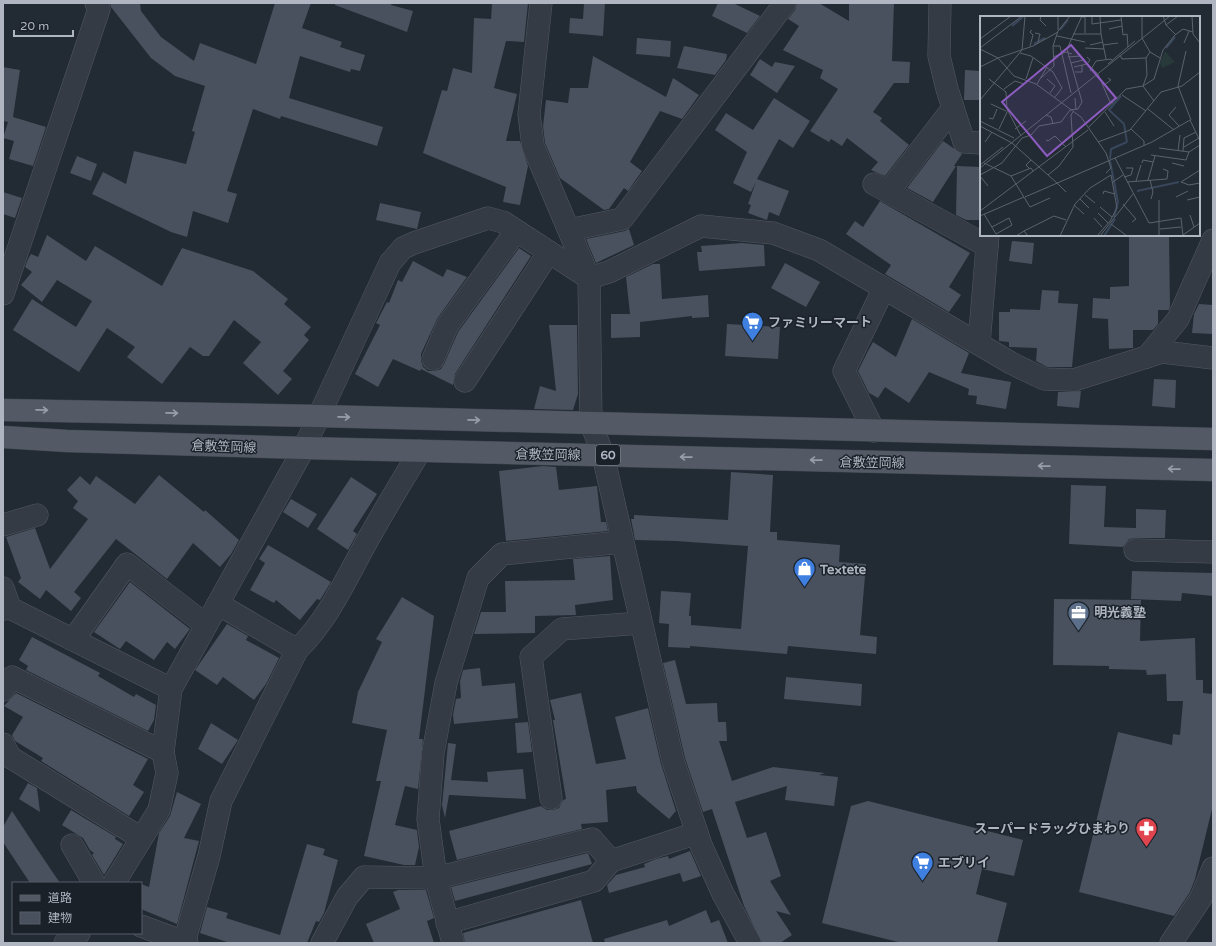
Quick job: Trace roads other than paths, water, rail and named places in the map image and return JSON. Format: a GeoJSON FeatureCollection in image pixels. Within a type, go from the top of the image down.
{"type":"FeatureCollection","features":[{"type":"Feature","properties":{"kind":"main road"},"geometry":{"type":"LineString","coordinates":[[3,410],[319,416],[1213,439]]}},
{"type":"Feature","properties":{"kind":"main road","name":"倉敷笠岡線"},"geometry":{"type":"LineString","coordinates":[[3,437],[67,441],[304,448],[1213,470]]}},
{"type":"Feature","properties":{"kind":"street"},"geometry":{"type":"LineString","coordinates":[[3,294],[12,239],[99,9],[96,3]]}},
{"type":"Feature","properties":{"kind":"street"},"geometry":{"type":"LineString","coordinates":[[542,3],[529,114],[533,146],[589,278],[591,423],[603,455],[673,762],[697,833],[723,894],[750,943]]}},
{"type":"Feature","properties":{"kind":"street"},"geometry":{"type":"LineString","coordinates":[[569,230],[622,219],[785,3]]}},
{"type":"Feature","properties":{"kind":"street"},"geometry":{"type":"LineString","coordinates":[[940,3],[939,56],[953,108],[964,142],[980,143]]}},
{"type":"Feature","properties":{"kind":"street"},"geometry":{"type":"LineString","coordinates":[[896,182],[953,108]]}},
{"type":"Feature","properties":{"kind":"street"},"geometry":{"type":"LineString","coordinates":[[874,184],[987,241],[979,344]]}},
{"type":"Feature","properties":{"kind":"street"},"geometry":{"type":"LineString","coordinates":[[115,882],[159,810],[167,773],[163,752],[171,689],[304,448],[390,263],[403,248],[488,218],[503,222],[589,278],[609,272],[701,226],[774,232],[819,250],[1011,363],[1044,379],[1074,380],[1162,352],[1213,358]]}},
{"type":"Feature","properties":{"kind":"street"},"geometry":{"type":"LineString","coordinates":[[432,359],[448,326],[516,231]]}},
{"type":"Feature","properties":{"kind":"street"},"geometry":{"type":"LineString","coordinates":[[1147,357],[1178,319],[1213,240]]}},
{"type":"Feature","properties":{"kind":"street"},"geometry":{"type":"LineString","coordinates":[[465,381],[549,252]]}},
{"type":"Feature","properties":{"kind":"street"},"geometry":{"type":"LineString","coordinates":[[874,430],[844,370],[884,288]]}},
{"type":"Feature","properties":{"kind":"street"},"geometry":{"type":"LineString","coordinates":[[142,926],[185,943],[209,856],[221,801],[297,650],[313,634],[326,616],[384,510],[420,451]]}},
{"type":"Feature","properties":{"kind":"street"},"geometry":{"type":"LineString","coordinates":[[3,524],[36,515]]}},
{"type":"Feature","properties":{"kind":"street"},"geometry":{"type":"LineString","coordinates":[[622,542],[502,554],[478,578],[446,683],[433,753],[428,819],[436,878],[450,933],[594,881],[611,861],[697,833]]}},
{"type":"Feature","properties":{"kind":"street"},"geometry":{"type":"LineString","coordinates":[[1135,550],[1213,552]]}},
{"type":"Feature","properties":{"kind":"street"},"geometry":{"type":"LineString","coordinates":[[73,640],[127,564],[206,625]]}},
{"type":"Feature","properties":{"kind":"street"},"geometry":{"type":"LineString","coordinates":[[5,602],[73,640],[171,689]]}},
{"type":"Feature","properties":{"kind":"street"},"geometry":{"type":"LineString","coordinates":[[218,604],[297,650]]}},
{"type":"Feature","properties":{"kind":"street"},"geometry":{"type":"LineString","coordinates":[[550,798],[531,657],[562,629],[641,623]]}},
{"type":"Feature","properties":{"kind":"street"},"geometry":{"type":"LineString","coordinates":[[3,690],[12,677],[163,752]]}},
{"type":"Feature","properties":{"kind":"street"},"geometry":{"type":"LineString","coordinates":[[3,744],[10,757],[141,838]]}},
{"type":"Feature","properties":{"kind":"street"},"geometry":{"type":"LineString","coordinates":[[322,943],[347,897],[364,877],[436,878],[592,839],[611,861]]}},
{"type":"Feature","properties":{"kind":"street"},"geometry":{"type":"LineString","coordinates":[[72,845],[93,882]]}},
{"type":"Feature","properties":{"kind":"street"},"geometry":{"type":"LineString","coordinates":[[1172,943],[1201,898],[1213,868]]}},
{"type":"Feature","properties":{"kind":"street"},"geometry":{"type":"LineString","coordinates":[[66,943],[78,934]]}},
{"type":"Feature","properties":{"kind":"place","name":"ファミリーマート"},"geometry":{"type":"Point","coordinates":[753,342]}},
{"type":"Feature","properties":{"kind":"place","name":"Te×tete"},"geometry":{"type":"Point","coordinates":[804,588]}},
{"type":"Feature","properties":{"kind":"place","name":"明光義塾"},"geometry":{"type":"Point","coordinates":[1079,632]}},
{"type":"Feature","properties":{"kind":"place","name":"スーパードラッグひまわり"},"geometry":{"type":"Point","coordinates":[1146,848]}},
{"type":"Feature","properties":{"kind":"place","name":"エブリイ"},"geometry":{"type":"Point","coordinates":[922,882]}}]}
